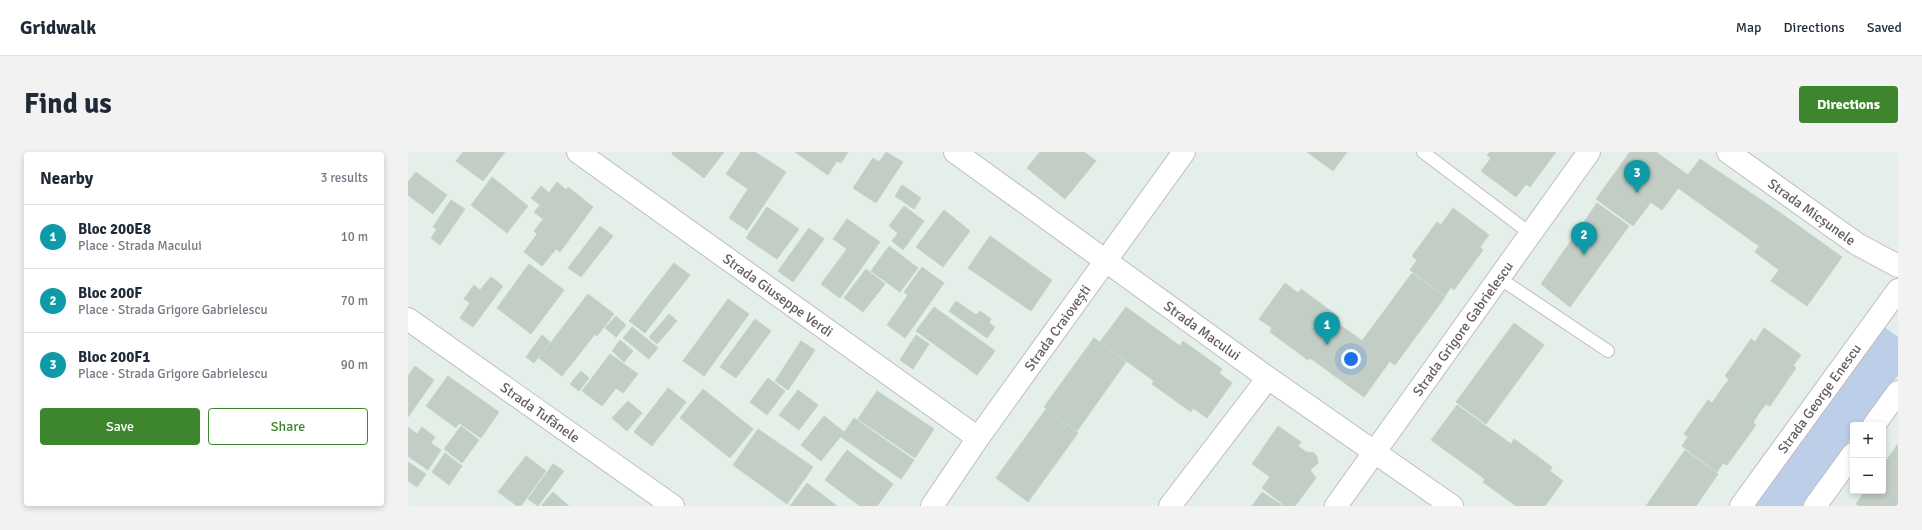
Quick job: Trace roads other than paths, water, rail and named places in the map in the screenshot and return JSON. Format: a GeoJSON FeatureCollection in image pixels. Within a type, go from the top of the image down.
{"type":"FeatureCollection","features":[{"type":"Feature","properties":{"kind":"street","name":"Strada Giuseppe Verdi"},"geometry":{"type":"LineString","coordinates":[[578,152],[978,438]]}},
{"type":"Feature","properties":{"kind":"street","name":"Strada Macului"},"geometry":{"type":"LineString","coordinates":[[955,152],[1268,378],[1452,506]]}},
{"type":"Feature","properties":{"kind":"street","name":"Strada Craiovești"},"geometry":{"type":"LineString","coordinates":[[932,506],[978,438],[1107,261],[1184,152]]}},
{"type":"Feature","properties":{"kind":"street","name":"Strada Grigore Gabrielescu"},"geometry":{"type":"LineString","coordinates":[[1336,506],[1589,152]]}},
{"type":"Feature","properties":{"kind":"street","name":"Strada Micșunele"},"geometry":{"type":"LineString","coordinates":[[1728,152],[1857,244],[1898,266]]}},
{"type":"Feature","properties":{"kind":"street","name":"Strada George Enescu"},"geometry":{"type":"LineString","coordinates":[[1741,506],[1898,290]]}},
{"type":"Feature","properties":{"kind":"street","name":"Strada Tufănele"},"geometry":{"type":"LineString","coordinates":[[408,319],[673,506]]}},
{"type":"Feature","properties":{"kind":"street"},"geometry":{"type":"LineString","coordinates":[[1170,506],[1268,378]]}},
{"type":"Feature","properties":{"kind":"street"},"geometry":{"type":"LineString","coordinates":[[1876,422],[1898,392]]}},
{"type":"Feature","properties":{"kind":"street"},"geometry":{"type":"LineString","coordinates":[[1815,506],[1850,458]]}},
{"type":"Feature","properties":{"kind":"lane"},"geometry":{"type":"LineString","coordinates":[[1423,152],[1531,234]]}},
{"type":"Feature","properties":{"kind":"lane"},"geometry":{"type":"LineString","coordinates":[[1499,278],[1608,351]]}},
{"type":"Feature","properties":{"kind":"place","name":"Bloc 200F1"},"geometry":{"type":"Point","coordinates":[1637,193]}},
{"type":"Feature","properties":{"kind":"place","name":"Bloc 200F"},"geometry":{"type":"Point","coordinates":[1584,255]}},
{"type":"Feature","properties":{"kind":"place","name":"Bloc 200E8"},"geometry":{"type":"Point","coordinates":[1327,345]}}]}
